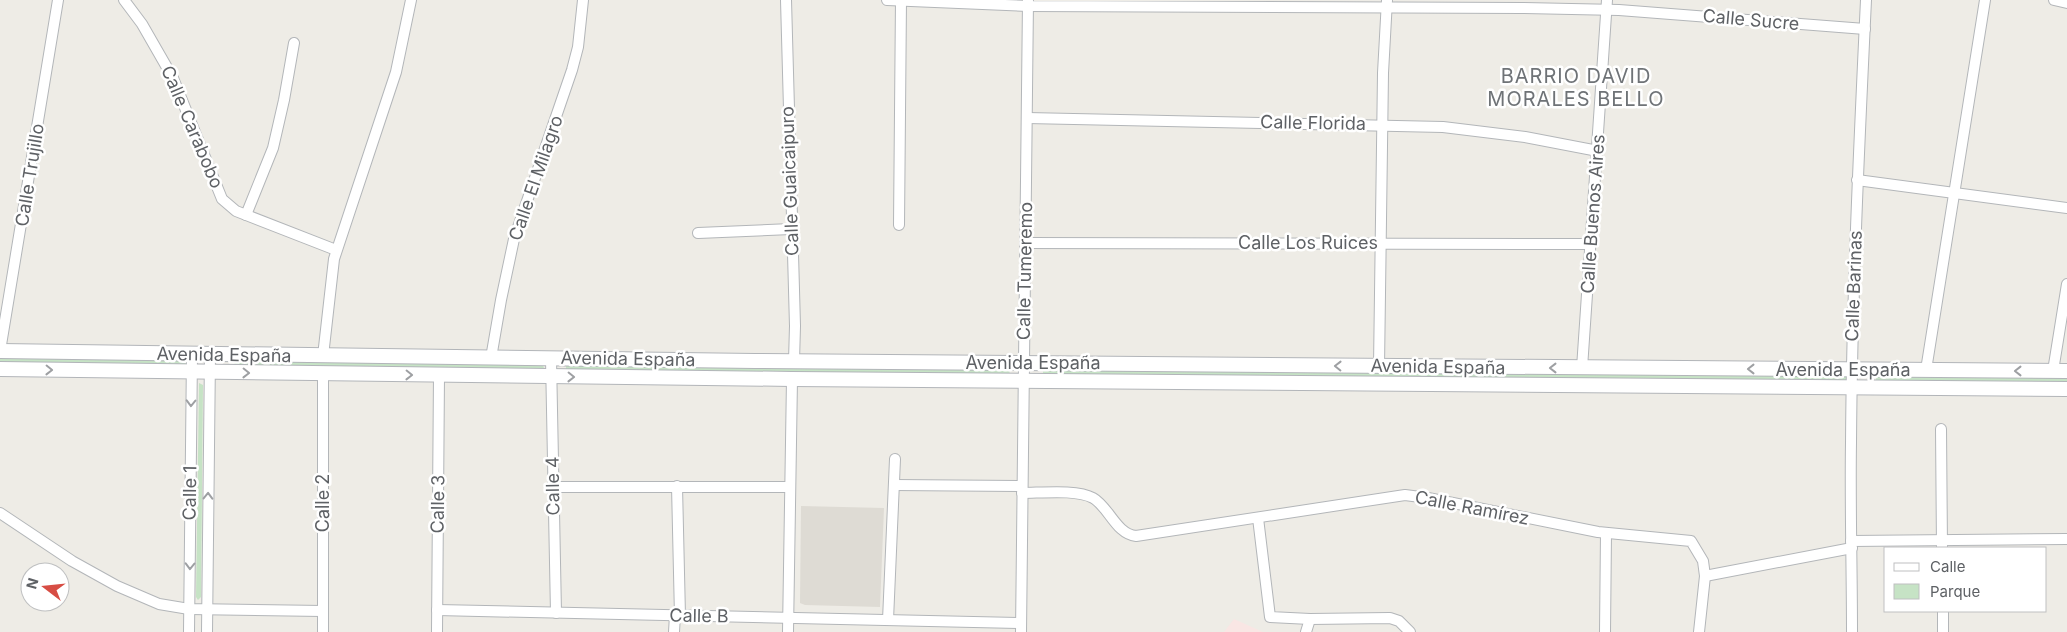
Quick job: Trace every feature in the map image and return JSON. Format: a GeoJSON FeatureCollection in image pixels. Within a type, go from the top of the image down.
{"type":"FeatureCollection","features":[{"type":"Feature","properties":{"kind":"main road","name":"Avenida España"},"geometry":{"type":"LineString","coordinates":[[0,351],[551,359],[2060,371]]}},
{"type":"Feature","properties":{"kind":"main road","name":"Avenida España"},"geometry":{"type":"LineString","coordinates":[[0,369],[551,377],[2067,389]]}},
{"type":"Feature","properties":{"kind":"street","name":"Calle Trujillo"},"geometry":{"type":"LineString","coordinates":[[0,351],[58,0]]}},
{"type":"Feature","properties":{"kind":"street","name":"Calle Carabobo"},"geometry":{"type":"LineString","coordinates":[[124,0],[142,24],[173,78],[222,199],[227,205],[246,216],[336,250]]}},
{"type":"Feature","properties":{"kind":"street"},"geometry":{"type":"LineString","coordinates":[[323,356],[331,278],[336,250],[396,72],[411,0]]}},
{"type":"Feature","properties":{"kind":"street","name":"Calle El Milagro"},"geometry":{"type":"LineString","coordinates":[[491,358],[500,300],[514,239],[572,70],[578,47],[583,0]]}},
{"type":"Feature","properties":{"kind":"street","name":"Calle Guaicaipuro"},"geometry":{"type":"LineString","coordinates":[[786,0],[795,326],[794,361]]}},
{"type":"Feature","properties":{"kind":"street","name":"Calle Sucre"},"geometry":{"type":"LineString","coordinates":[[887,0],[1028,3],[1607,5],[1865,29]]}},
{"type":"Feature","properties":{"kind":"street"},"geometry":{"type":"LineString","coordinates":[[899,225],[901,0]]}},
{"type":"Feature","properties":{"kind":"street","name":"Calle Barinas"},"geometry":{"type":"LineString","coordinates":[[1852,632],[1852,370],[1857,180],[1866,0]]}},
{"type":"Feature","properties":{"kind":"street"},"geometry":{"type":"LineString","coordinates":[[1926,370],[1985,0]]}},
{"type":"Feature","properties":{"kind":"street"},"geometry":{"type":"LineString","coordinates":[[2054,0],[2067,3]]}},
{"type":"Feature","properties":{"kind":"street","name":"Calle Tumeremo"},"geometry":{"type":"LineString","coordinates":[[1023,629],[1023,363],[1028,3]]}},
{"type":"Feature","properties":{"kind":"street"},"geometry":{"type":"LineString","coordinates":[[1379,366],[1382,124],[1387,4]]}},
{"type":"Feature","properties":{"kind":"street","name":"Calle Buenos Aires"},"geometry":{"type":"LineString","coordinates":[[1582,368],[1607,5]]}},
{"type":"Feature","properties":{"kind":"street"},"geometry":{"type":"LineString","coordinates":[[246,216],[274,141],[294,44]]}},
{"type":"Feature","properties":{"kind":"street","name":"Calle Florida"},"geometry":{"type":"LineString","coordinates":[[1027,118],[1382,124],[1444,127],[1491,132],[1598,151]]}},
{"type":"Feature","properties":{"kind":"street"},"geometry":{"type":"LineString","coordinates":[[1857,180],[2067,208]]}},
{"type":"Feature","properties":{"kind":"street"},"geometry":{"type":"LineString","coordinates":[[698,233],[791,229]]}},
{"type":"Feature","properties":{"kind":"street","name":"Calle Los Ruices"},"geometry":{"type":"LineString","coordinates":[[1025,243],[1591,244]]}},
{"type":"Feature","properties":{"kind":"street"},"geometry":{"type":"LineString","coordinates":[[2060,371],[2067,284]]}},
{"type":"Feature","properties":{"kind":"street","name":"Calle 1"},"geometry":{"type":"LineString","coordinates":[[189,632],[192,354]]}},
{"type":"Feature","properties":{"kind":"street","name":"Calle 1"},"geometry":{"type":"LineString","coordinates":[[207,632],[210,354]]}},
{"type":"Feature","properties":{"kind":"street","name":"Calle 4"},"geometry":{"type":"LineString","coordinates":[[551,359],[556,613]]}},
{"type":"Feature","properties":{"kind":"street","name":"Calle 2"},"geometry":{"type":"LineString","coordinates":[[322,632],[323,374]]}},
{"type":"Feature","properties":{"kind":"street","name":"Calle 3"},"geometry":{"type":"LineString","coordinates":[[437,632],[439,375]]}},
{"type":"Feature","properties":{"kind":"street"},"geometry":{"type":"LineString","coordinates":[[788,632],[792,379]]}},
{"type":"Feature","properties":{"kind":"street"},"geometry":{"type":"LineString","coordinates":[[1941,429],[1942,544]]}},
{"type":"Feature","properties":{"kind":"street"},"geometry":{"type":"LineString","coordinates":[[888,620],[895,459]]}},
{"type":"Feature","properties":{"kind":"street","name":"Calle Ramírez"},"geometry":{"type":"LineString","coordinates":[[894,484],[1022,490],[1088,496],[1096,500],[1122,528],[1132,535],[1143,536],[1405,495],[1606,533],[1691,541],[1703,561],[1705,576]]}},
{"type":"Feature","properties":{"kind":"street"},"geometry":{"type":"LineString","coordinates":[[674,632],[677,616],[677,486]]}},
{"type":"Feature","properties":{"kind":"street"},"geometry":{"type":"LineString","coordinates":[[553,487],[789,487]]}},
{"type":"Feature","properties":{"kind":"street"},"geometry":{"type":"LineString","coordinates":[[0,513],[61,554],[117,586],[159,604],[207,610],[323,611]]}},
{"type":"Feature","properties":{"kind":"street"},"geometry":{"type":"LineString","coordinates":[[1258,518],[1270,617],[1310,619],[1390,618],[1400,621],[1410,632]]}},
{"type":"Feature","properties":{"kind":"street"},"geometry":{"type":"LineString","coordinates":[[1605,632],[1606,533]]}},
{"type":"Feature","properties":{"kind":"street"},"geometry":{"type":"LineString","coordinates":[[1699,632],[1705,576],[1852,545],[1942,544],[2067,539]]}},
{"type":"Feature","properties":{"kind":"street","name":"Calle B"},"geometry":{"type":"LineString","coordinates":[[437,610],[888,620],[1023,629]]}},
{"type":"Feature","properties":{"kind":"street"},"geometry":{"type":"LineString","coordinates":[[1942,612],[1943,632]]}},
{"type":"Feature","properties":{"kind":"street"},"geometry":{"type":"LineString","coordinates":[[1306,632],[1310,619]]}},
{"type":"Feature","properties":{"kind":"shaded area"},"geometry":{"type":"Polygon","coordinates":[[[801,506],[884,508],[880,607],[805,605],[800,603],[801,506]]]}},
{"type":"Feature","properties":{"kind":"shaded area"},"geometry":{"type":"Polygon","coordinates":[[[1234,619],[1263,632],[1224,632],[1234,619]]]}},
{"type":"Feature","properties":{"kind":"green space"},"geometry":{"type":"Polygon","coordinates":[[[0,356],[183,360],[186,364],[185,366],[0,363],[0,356]]]}},
{"type":"Feature","properties":{"kind":"green space"},"geometry":{"type":"Polygon","coordinates":[[[237,361],[541,365],[544,367],[543,369],[235,366],[234,364],[237,361]]]}},
{"type":"Feature","properties":{"kind":"green space"},"geometry":{"type":"Polygon","coordinates":[[[568,365],[1007,369],[1010,372],[1007,375],[566,370],[568,365]]]}},
{"type":"Feature","properties":{"kind":"green space"},"geometry":{"type":"Polygon","coordinates":[[[1043,369],[1847,377],[1845,382],[1043,375],[1043,369]]]}},
{"type":"Feature","properties":{"kind":"green space"},"geometry":{"type":"Polygon","coordinates":[[[1876,376],[2067,376],[2067,384],[1876,382],[1876,376]]]}},
{"type":"Feature","properties":{"kind":"green space"},"geometry":{"type":"Polygon","coordinates":[[[199,383],[203,385],[201,597],[198,600],[196,597],[199,383]]]}},
{"type":"Feature","properties":{"kind":"district","name":"BARRIO DAVID MORALES BELLO"},"geometry":{"type":"Point","coordinates":[1576,88]}}]}
